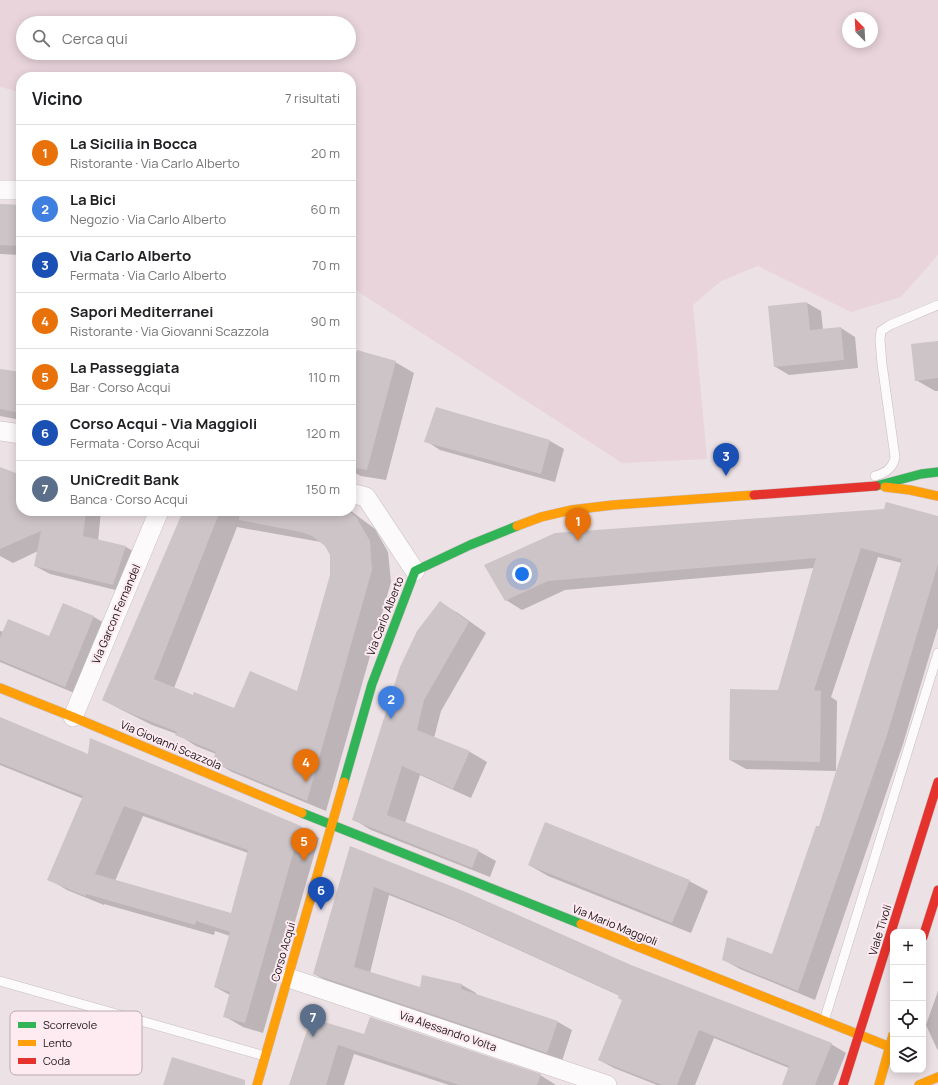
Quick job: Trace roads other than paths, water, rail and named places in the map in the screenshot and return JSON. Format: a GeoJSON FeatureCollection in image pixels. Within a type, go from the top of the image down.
{"type":"FeatureCollection","features":[{"type":"Feature","properties":{"kind":"street"},"geometry":{"type":"LineString","coordinates":[[0,190],[16,190]]}},
{"type":"Feature","properties":{"kind":"street"},"geometry":{"type":"LineString","coordinates":[[0,431],[16,433]]}},
{"type":"Feature","properties":{"kind":"street"},"geometry":{"type":"LineString","coordinates":[[876,486],[921,474],[938,472]]}},
{"type":"Feature","properties":{"kind":"street"},"geometry":{"type":"LineString","coordinates":[[876,486],[910,490],[938,496]]}},
{"type":"Feature","properties":{"kind":"street","name":"Via Carlo Alberto"},"geometry":{"type":"LineString","coordinates":[[331,825],[372,684],[415,571],[509,528],[556,513],[589,507],[876,486]]}},
{"type":"Feature","properties":{"kind":"street"},"geometry":{"type":"LineString","coordinates":[[356,494],[366,497],[415,571]]}},
{"type":"Feature","properties":{"kind":"street","name":"Via Garcon Fernandel"},"geometry":{"type":"LineString","coordinates":[[73,717],[157,516]]}},
{"type":"Feature","properties":{"kind":"street","name":"Via Giovanni Scazzola"},"geometry":{"type":"LineString","coordinates":[[0,688],[331,825]]}},
{"type":"Feature","properties":{"kind":"street","name":"Viale Tivoli"},"geometry":{"type":"LineString","coordinates":[[843,1085],[938,782]]}},
{"type":"Feature","properties":{"kind":"street","name":"Corso Acqui"},"geometry":{"type":"LineString","coordinates":[[257,1085],[331,825]]}},
{"type":"Feature","properties":{"kind":"street","name":"Via Mario Maggioli"},"geometry":{"type":"LineString","coordinates":[[331,825],[890,1047]]}},
{"type":"Feature","properties":{"kind":"street"},"geometry":{"type":"LineString","coordinates":[[926,929],[938,890]]}},
{"type":"Feature","properties":{"kind":"street","name":"Via Alessandro Volta"},"geometry":{"type":"LineString","coordinates":[[288,978],[607,1085]]}},
{"type":"Feature","properties":{"kind":"street"},"geometry":{"type":"LineString","coordinates":[[879,1085],[890,1047]]}},
{"type":"Feature","properties":{"kind":"street"},"geometry":{"type":"LineString","coordinates":[[919,1085],[938,1077]]}},
{"type":"Feature","properties":{"kind":"lane"},"geometry":{"type":"LineString","coordinates":[[834,488],[879,475],[892,466],[895,457],[882,364],[880,340],[881,331],[890,325],[938,304]]}},
{"type":"Feature","properties":{"kind":"lane"},"geometry":{"type":"LineString","coordinates":[[824,1021],[938,653]]}},
{"type":"Feature","properties":{"kind":"lane"},"geometry":{"type":"LineString","coordinates":[[0,981],[106,1011]]}},
{"type":"Feature","properties":{"kind":"lane"},"geometry":{"type":"LineString","coordinates":[[142,1021],[265,1056]]}},
{"type":"Feature","properties":{"kind":"place","name":"Via Carlo Alberto"},"geometry":{"type":"Point","coordinates":[726,476]}},
{"type":"Feature","properties":{"kind":"place","name":"La Sicilia in Bocca"},"geometry":{"type":"Point","coordinates":[578,541]}},
{"type":"Feature","properties":{"kind":"place","name":"La Bici"},"geometry":{"type":"Point","coordinates":[391,719]}},
{"type":"Feature","properties":{"kind":"place","name":"Sapori Mediterranei"},"geometry":{"type":"Point","coordinates":[306,782]}},
{"type":"Feature","properties":{"kind":"place","name":"La Passeggiata"},"geometry":{"type":"Point","coordinates":[304,861]}},
{"type":"Feature","properties":{"kind":"place","name":"Corso Acqui - Via Maggioli"},"geometry":{"type":"Point","coordinates":[321,910]}},
{"type":"Feature","properties":{"kind":"place","name":"UniCredit Bank"},"geometry":{"type":"Point","coordinates":[313,1037]}}]}
